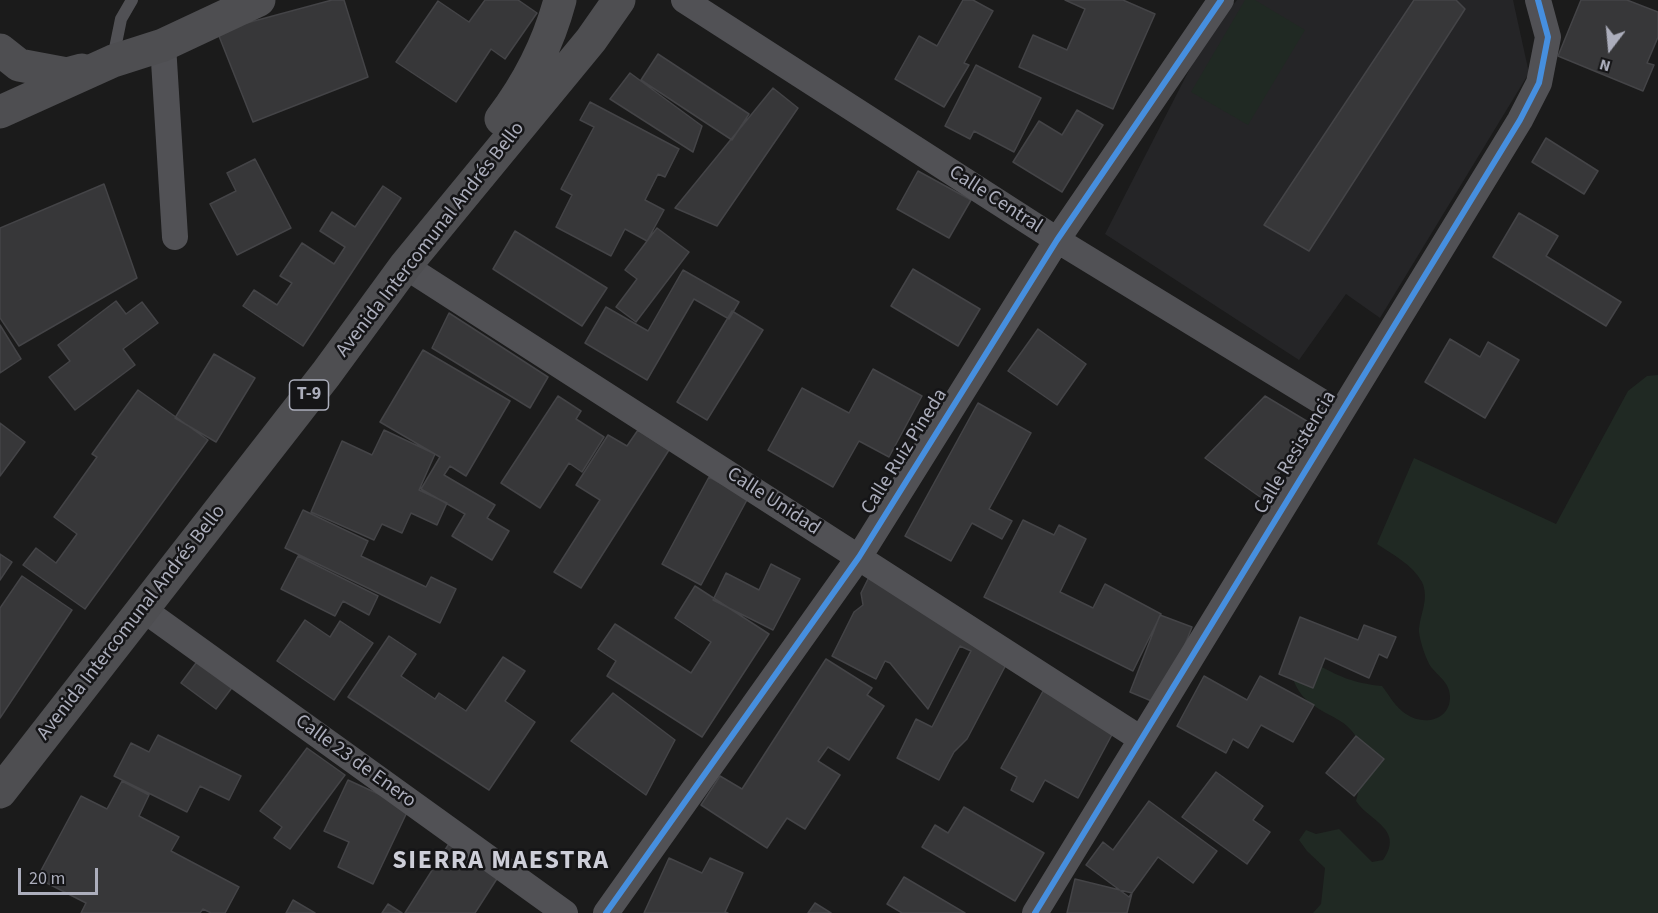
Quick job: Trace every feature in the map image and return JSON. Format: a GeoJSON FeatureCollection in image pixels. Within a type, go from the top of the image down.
{"type":"FeatureCollection","features":[{"type":"Feature","properties":{"kind":"highway"},"geometry":{"type":"LineString","coordinates":[[0,50],[19,64],[67,74],[163,45],[259,0]]}},
{"type":"Feature","properties":{"kind":"highway","name":"T-9"},"geometry":{"type":"LineString","coordinates":[[405,266],[432,217],[474,153],[519,95],[540,59],[560,0]]}},
{"type":"Feature","properties":{"kind":"highway","name":"Avenida Intercomunal Andrés Bello"},"geometry":{"type":"LineString","coordinates":[[0,792],[326,374],[405,266],[591,40],[619,0]]}},
{"type":"Feature","properties":{"kind":"highway"},"geometry":{"type":"LineString","coordinates":[[0,111],[112,61]]}},
{"type":"Feature","properties":{"kind":"street","name":"Calle Central"},"geometry":{"type":"LineString","coordinates":[[684,0],[1057,240],[1340,413]]}},
{"type":"Feature","properties":{"kind":"street","name":"Calle Ruiz Pineda"},"geometry":{"type":"LineString","coordinates":[[606,913],[859,557],[1057,240],[1221,0]]}},
{"type":"Feature","properties":{"kind":"street","name":"Calle Resistencia"},"geometry":{"type":"LineString","coordinates":[[1035,913],[1520,120],[1539,82],[1548,37],[1538,0]]}},
{"type":"Feature","properties":{"kind":"street"},"geometry":{"type":"LineString","coordinates":[[163,45],[175,237]]}},
{"type":"Feature","properties":{"kind":"street","name":"Calle Unidad"},"geometry":{"type":"LineString","coordinates":[[405,266],[1141,738]]}},
{"type":"Feature","properties":{"kind":"street","name":"Calle 23 de Enero"},"geometry":{"type":"LineString","coordinates":[[144,610],[565,913]]}},
{"type":"Feature","properties":{"kind":"lane"},"geometry":{"type":"LineString","coordinates":[[112,61],[121,20],[132,0]]}},
{"type":"Feature","properties":{"kind":"shaded area"},"geometry":{"type":"Polygon","coordinates":[[[1237,0],[1513,0],[1529,73],[1380,318],[1346,294],[1299,360],[1105,234],[1203,43],[1237,0]]]}},
{"type":"Feature","properties":{"kind":"shaded area"},"geometry":{"type":"Polygon","coordinates":[[[1245,0],[1255,0],[1305,30],[1248,125],[1191,92],[1245,0]]]}},
{"type":"Feature","properties":{"kind":"shaded area"},"geometry":{"type":"Polygon","coordinates":[[[1658,375],[1658,913],[1313,913],[1321,904],[1325,868],[1299,840],[1306,830],[1316,834],[1339,829],[1372,862],[1383,860],[1389,849],[1390,841],[1383,826],[1356,801],[1359,782],[1357,739],[1343,723],[1307,700],[1293,679],[1313,662],[1346,678],[1382,686],[1399,708],[1413,718],[1434,719],[1441,716],[1449,705],[1450,692],[1444,680],[1429,664],[1419,632],[1425,595],[1422,582],[1408,565],[1377,544],[1414,458],[1556,524],[1628,391],[1647,376],[1658,375]]]}},
{"type":"Feature","properties":{"kind":"building"},"geometry":{"type":"Polygon","coordinates":[[[332,0],[344,0],[368,77],[253,122],[217,31],[332,0]]]}},
{"type":"Feature","properties":{"kind":"building"},"geometry":{"type":"Polygon","coordinates":[[[485,0],[518,0],[537,13],[505,59],[491,49],[456,102],[396,62],[438,1],[469,22],[485,0]]]}},
{"type":"Feature","properties":{"kind":"building"},"geometry":{"type":"Polygon","coordinates":[[[963,0],[973,0],[993,11],[964,63],[969,65],[944,107],[895,79],[919,36],[937,46],[963,0]]]}},
{"type":"Feature","properties":{"kind":"building"},"geometry":{"type":"Polygon","coordinates":[[[1065,0],[1123,0],[1155,14],[1113,109],[1019,67],[1033,35],[1067,50],[1085,9],[1065,0]]]}},
{"type":"Feature","properties":{"kind":"building"},"geometry":{"type":"Polygon","coordinates":[[[1414,0],[1456,0],[1465,9],[1309,251],[1264,225],[1414,0]]]}},
{"type":"Feature","properties":{"kind":"building"},"geometry":{"type":"Polygon","coordinates":[[[1581,0],[1627,0],[1658,12],[1658,37],[1647,63],[1654,65],[1643,91],[1558,56],[1581,0]]]}},
{"type":"Feature","properties":{"kind":"building"},"geometry":{"type":"Polygon","coordinates":[[[658,54],[749,114],[732,140],[641,80],[658,54]]]}},
{"type":"Feature","properties":{"kind":"building"},"geometry":{"type":"Polygon","coordinates":[[[976,65],[1041,98],[1014,152],[974,131],[970,139],[945,126],[976,65]]]}},
{"type":"Feature","properties":{"kind":"building"},"geometry":{"type":"Polygon","coordinates":[[[630,73],[702,126],[693,152],[610,99],[630,73]]]}},
{"type":"Feature","properties":{"kind":"building"},"geometry":{"type":"Polygon","coordinates":[[[773,88],[798,108],[717,226],[675,208],[773,88]]]}},
{"type":"Feature","properties":{"kind":"building"},"geometry":{"type":"Polygon","coordinates":[[[590,102],[679,149],[665,177],[658,174],[645,200],[664,210],[647,241],[625,229],[611,256],[556,227],[572,195],[561,189],[594,127],[580,120],[590,102]]]}},
{"type":"Feature","properties":{"kind":"building"},"geometry":{"type":"Polygon","coordinates":[[[1077,110],[1103,125],[1062,192],[1013,162],[1039,121],[1062,135],[1077,110]]]}},
{"type":"Feature","properties":{"kind":"building"},"geometry":{"type":"Polygon","coordinates":[[[1546,138],[1598,171],[1584,194],[1532,162],[1546,138]]]}},
{"type":"Feature","properties":{"kind":"building"},"geometry":{"type":"Polygon","coordinates":[[[255,159],[291,228],[237,255],[210,204],[236,191],[227,173],[255,159]]]}},
{"type":"Feature","properties":{"kind":"building"},"geometry":{"type":"Polygon","coordinates":[[[918,171],[971,200],[949,238],[897,209],[918,171]]]}},
{"type":"Feature","properties":{"kind":"building"},"geometry":{"type":"Polygon","coordinates":[[[104,184],[137,278],[19,346],[0,318],[0,228],[104,184]]]}},
{"type":"Feature","properties":{"kind":"building"},"geometry":{"type":"Polygon","coordinates":[[[383,186],[401,198],[303,346],[243,306],[254,290],[277,305],[292,283],[280,276],[302,243],[334,264],[345,247],[320,231],[332,212],[355,227],[383,186]]]}},
{"type":"Feature","properties":{"kind":"building"},"geometry":{"type":"Polygon","coordinates":[[[1519,213],[1558,236],[1546,256],[1621,302],[1606,326],[1493,257],[1519,213]]]}},
{"type":"Feature","properties":{"kind":"building"},"geometry":{"type":"Polygon","coordinates":[[[657,228],[689,252],[636,322],[616,307],[637,279],[625,270],[657,228]]]}},
{"type":"Feature","properties":{"kind":"building"},"geometry":{"type":"Polygon","coordinates":[[[515,231],[607,288],[582,326],[493,269],[515,231]]]}},
{"type":"Feature","properties":{"kind":"building"},"geometry":{"type":"Polygon","coordinates":[[[913,269],[980,309],[958,346],[891,306],[913,269]]]}},
{"type":"Feature","properties":{"kind":"building"},"geometry":{"type":"Polygon","coordinates":[[[683,270],[739,302],[729,319],[694,299],[647,380],[585,343],[606,307],[648,331],[683,270]]]}},
{"type":"Feature","properties":{"kind":"building"},"geometry":{"type":"Polygon","coordinates":[[[116,301],[126,314],[142,302],[158,323],[123,349],[135,365],[75,410],[49,377],[70,361],[58,345],[116,301]]]}},
{"type":"Feature","properties":{"kind":"building"},"geometry":{"type":"Polygon","coordinates":[[[732,311],[763,330],[707,420],[677,402],[732,311]]]}},
{"type":"Feature","properties":{"kind":"building"},"geometry":{"type":"Polygon","coordinates":[[[449,313],[548,377],[530,408],[432,348],[449,313]]]}},
{"type":"Feature","properties":{"kind":"building"},"geometry":{"type":"Polygon","coordinates":[[[0,325],[21,359],[0,373],[0,325]]]}},
{"type":"Feature","properties":{"kind":"building"},"geometry":{"type":"Polygon","coordinates":[[[1038,329],[1086,364],[1057,405],[1008,371],[1038,329]]]}},
{"type":"Feature","properties":{"kind":"building"},"geometry":{"type":"Polygon","coordinates":[[[1450,339],[1480,357],[1488,342],[1519,360],[1485,418],[1425,382],[1450,339]]]}},
{"type":"Feature","properties":{"kind":"building"},"geometry":{"type":"Polygon","coordinates":[[[423,350],[510,401],[466,476],[450,466],[444,475],[495,505],[487,518],[509,531],[492,560],[452,536],[465,514],[421,489],[440,457],[380,422],[423,350]]]}},
{"type":"Feature","properties":{"kind":"building"},"geometry":{"type":"Polygon","coordinates":[[[214,354],[255,378],[216,442],[175,418],[214,354]]]}},
{"type":"Feature","properties":{"kind":"building"},"geometry":{"type":"Polygon","coordinates":[[[873,369],[922,396],[889,457],[859,441],[833,487],[768,450],[802,388],[849,413],[873,369]]]}},
{"type":"Feature","properties":{"kind":"building"},"geometry":{"type":"Polygon","coordinates":[[[138,390],[208,440],[85,609],[23,565],[36,548],[56,563],[77,534],[54,517],[97,457],[92,454],[138,390]]]}},
{"type":"Feature","properties":{"kind":"building"},"geometry":{"type":"Polygon","coordinates":[[[558,396],[581,411],[576,419],[604,437],[582,472],[569,463],[540,508],[501,483],[558,396]]]}},
{"type":"Feature","properties":{"kind":"building"},"geometry":{"type":"Polygon","coordinates":[[[1265,396],[1310,423],[1263,499],[1205,458],[1265,396]]]}},
{"type":"Feature","properties":{"kind":"building"},"geometry":{"type":"Polygon","coordinates":[[[978,403],[1031,433],[989,509],[1012,521],[1002,539],[972,523],[951,561],[905,536],[978,403]]]}},
{"type":"Feature","properties":{"kind":"building"},"geometry":{"type":"Polygon","coordinates":[[[0,423],[25,442],[0,476],[0,423]]]}},
{"type":"Feature","properties":{"kind":"building"},"geometry":{"type":"Polygon","coordinates":[[[384,430],[435,454],[419,490],[447,503],[437,525],[411,513],[402,533],[382,524],[374,540],[311,512],[342,441],[372,455],[384,430]]]}},
{"type":"Feature","properties":{"kind":"building"},"geometry":{"type":"Polygon","coordinates":[[[638,430],[669,450],[581,588],[554,572],[600,500],[576,485],[608,435],[627,446],[638,430]]]}},
{"type":"Feature","properties":{"kind":"building"},"geometry":{"type":"Polygon","coordinates":[[[709,477],[748,498],[701,585],[662,564],[709,477]]]}},
{"type":"Feature","properties":{"kind":"building"},"geometry":{"type":"Polygon","coordinates":[[[303,510],[368,541],[361,556],[426,587],[431,577],[456,589],[440,623],[285,548],[303,510]]]}},
{"type":"Feature","properties":{"kind":"building"},"geometry":{"type":"Polygon","coordinates":[[[1023,520],[1054,535],[1059,525],[1086,539],[1060,592],[1093,608],[1105,584],[1161,614],[1133,671],[984,597],[1023,520]]]}},
{"type":"Feature","properties":{"kind":"building"},"geometry":{"type":"Polygon","coordinates":[[[0,554],[12,562],[0,580],[0,554]]]}},
{"type":"Feature","properties":{"kind":"building"},"geometry":{"type":"Polygon","coordinates":[[[298,556],[378,596],[369,615],[343,601],[335,616],[281,589],[298,556]]]}},
{"type":"Feature","properties":{"kind":"building"},"geometry":{"type":"Polygon","coordinates":[[[771,564],[800,579],[773,630],[713,600],[726,573],[759,590],[771,564]]]}},
{"type":"Feature","properties":{"kind":"building"},"geometry":{"type":"Polygon","coordinates":[[[871,573],[1009,659],[967,739],[954,752],[939,780],[897,758],[916,719],[932,727],[971,651],[960,646],[928,709],[890,663],[885,661],[876,679],[832,656],[854,612],[863,605],[861,593],[871,573]]]}},
{"type":"Feature","properties":{"kind":"building"},"geometry":{"type":"Polygon","coordinates":[[[22,576],[72,610],[0,718],[0,608],[22,576]]]}},
{"type":"Feature","properties":{"kind":"building"},"geometry":{"type":"Polygon","coordinates":[[[695,586],[769,634],[702,737],[607,676],[616,661],[598,649],[615,624],[691,673],[711,642],[675,618],[695,586]]]}},
{"type":"Feature","properties":{"kind":"building"},"geometry":{"type":"Polygon","coordinates":[[[1160,615],[1192,627],[1161,705],[1130,692],[1160,615]]]}},
{"type":"Feature","properties":{"kind":"building"},"geometry":{"type":"Polygon","coordinates":[[[1300,617],[1358,640],[1364,625],[1396,637],[1387,658],[1379,654],[1369,678],[1325,658],[1313,688],[1279,674],[1300,617]]]}},
{"type":"Feature","properties":{"kind":"building"},"geometry":{"type":"Polygon","coordinates":[[[305,620],[330,637],[340,621],[373,643],[334,700],[277,661],[305,620]]]}},
{"type":"Feature","properties":{"kind":"building"},"geometry":{"type":"Polygon","coordinates":[[[389,636],[416,654],[401,676],[435,699],[439,693],[466,711],[503,657],[525,671],[505,701],[535,722],[489,790],[348,697],[389,636]]]}},
{"type":"Feature","properties":{"kind":"building"},"geometry":{"type":"Polygon","coordinates":[[[199,659],[234,685],[216,709],[181,683],[199,659]]]}},
{"type":"Feature","properties":{"kind":"building"},"geometry":{"type":"Polygon","coordinates":[[[826,659],[872,688],[867,695],[884,706],[849,760],[828,747],[818,761],[840,775],[805,829],[787,818],[767,848],[701,805],[720,776],[742,789],[826,659]]]}},
{"type":"Feature","properties":{"kind":"building"},"geometry":{"type":"Polygon","coordinates":[[[1204,676],[1247,700],[1260,676],[1314,705],[1293,742],[1261,725],[1248,748],[1233,739],[1226,753],[1177,726],[1204,676]]]}},
{"type":"Feature","properties":{"kind":"building"},"geometry":{"type":"Polygon","coordinates":[[[1043,691],[1115,729],[1078,798],[1045,780],[1033,802],[1011,790],[1017,777],[1001,768],[1043,691]]]}},
{"type":"Feature","properties":{"kind":"building"},"geometry":{"type":"Polygon","coordinates":[[[613,693],[675,740],[646,795],[571,741],[613,693]]]}},
{"type":"Feature","properties":{"kind":"building"},"geometry":{"type":"Polygon","coordinates":[[[158,735],[241,776],[229,800],[200,786],[187,812],[114,776],[131,743],[149,752],[158,735]]]}},
{"type":"Feature","properties":{"kind":"building"},"geometry":{"type":"Polygon","coordinates":[[[1356,736],[1384,759],[1354,796],[1326,773],[1356,736]]]}},
{"type":"Feature","properties":{"kind":"building"},"geometry":{"type":"Polygon","coordinates":[[[307,748],[345,775],[290,849],[274,838],[282,827],[260,811],[307,748]]]}},
{"type":"Feature","properties":{"kind":"building"},"geometry":{"type":"Polygon","coordinates":[[[1216,772],[1263,806],[1253,820],[1270,832],[1247,864],[1182,817],[1216,772]]]}},
{"type":"Feature","properties":{"kind":"building"},"geometry":{"type":"Polygon","coordinates":[[[348,780],[409,808],[373,884],[338,867],[349,842],[324,831],[348,780]]]}},
{"type":"Feature","properties":{"kind":"building"},"geometry":{"type":"Polygon","coordinates":[[[122,781],[149,795],[139,816],[179,837],[171,851],[239,887],[225,913],[211,913],[203,909],[200,913],[81,913],[86,903],[37,878],[81,796],[107,809],[122,781]]]}},
{"type":"Feature","properties":{"kind":"building"},"geometry":{"type":"Polygon","coordinates":[[[1149,801],[1217,851],[1193,883],[1158,857],[1129,897],[1086,865],[1103,842],[1113,850],[1149,801]]]}},
{"type":"Feature","properties":{"kind":"building"},"geometry":{"type":"Polygon","coordinates":[[[964,807],[1044,853],[1015,901],[922,847],[935,825],[948,833],[964,807]]]}},
{"type":"Feature","properties":{"kind":"building"},"geometry":{"type":"Polygon","coordinates":[[[450,842],[500,874],[475,913],[405,913],[450,842]]]}},
{"type":"Feature","properties":{"kind":"building"},"geometry":{"type":"Polygon","coordinates":[[[669,858],[702,873],[710,858],[743,873],[725,912],[728,913],[644,913],[669,858]]]}},
{"type":"Feature","properties":{"kind":"building"},"geometry":{"type":"Polygon","coordinates":[[[904,877],[965,913],[902,913],[887,904],[904,877]]]}},
{"type":"Feature","properties":{"kind":"building"},"geometry":{"type":"Polygon","coordinates":[[[1075,879],[1132,893],[1127,913],[1067,913],[1075,879]]]}},
{"type":"Feature","properties":{"kind":"building"},"geometry":{"type":"Polygon","coordinates":[[[293,900],[315,913],[286,913],[293,900]]]}},
{"type":"Feature","properties":{"kind":"building"},"geometry":{"type":"Polygon","coordinates":[[[815,903],[831,913],[808,913],[815,903]]]}},
{"type":"Feature","properties":{"kind":"building"},"geometry":{"type":"Polygon","coordinates":[[[388,904],[402,913],[382,913],[388,904]]]}},
{"type":"Feature","properties":{"kind":"cycle path"},"geometry":{"type":"LineString","coordinates":[[606,913],[859,557],[1057,240],[1221,0]]}},
{"type":"Feature","properties":{"kind":"cycle path"},"geometry":{"type":"LineString","coordinates":[[1035,913],[1520,120],[1539,83],[1548,37],[1538,0]]}},
{"type":"Feature","properties":{"kind":"district","name":"SIERRA MAESTRA"},"geometry":{"type":"Point","coordinates":[501,862]}}]}
